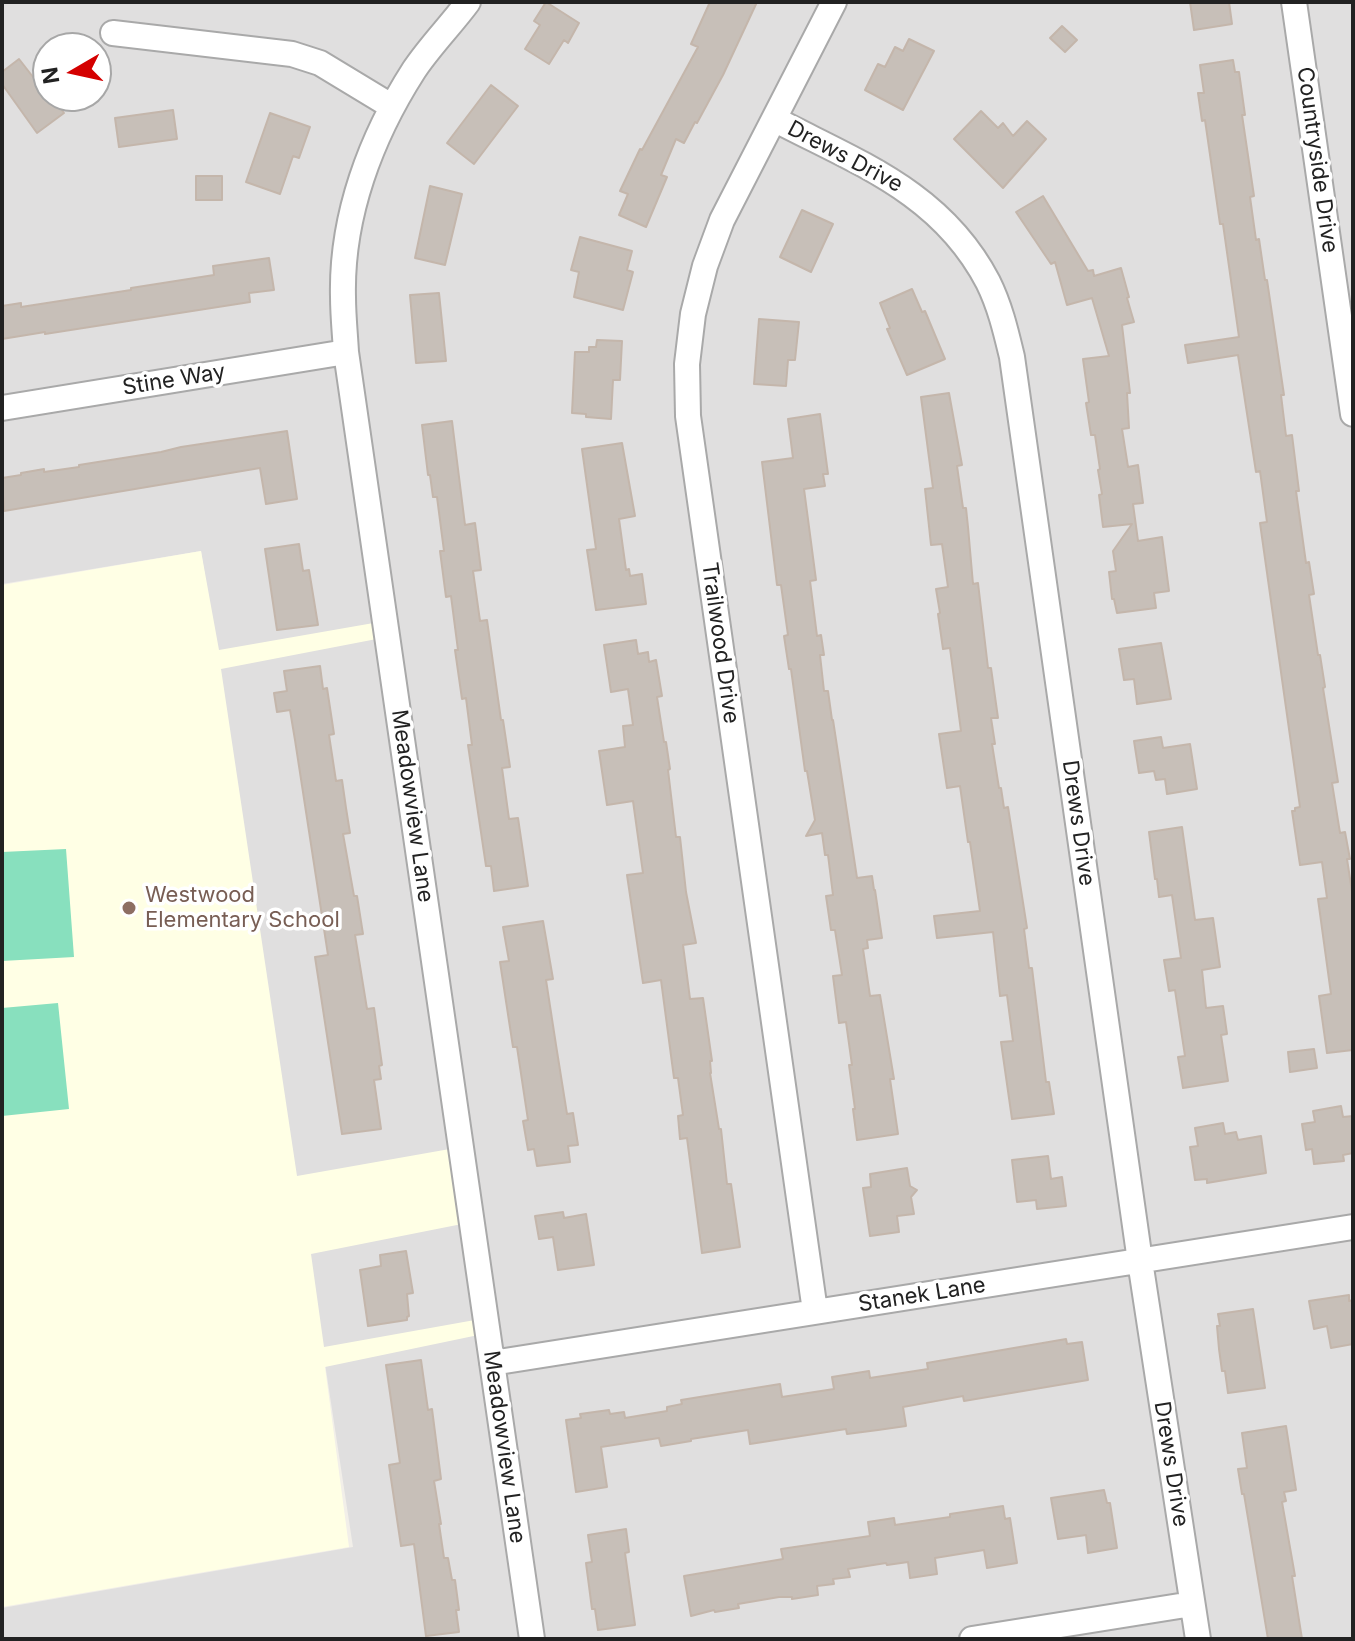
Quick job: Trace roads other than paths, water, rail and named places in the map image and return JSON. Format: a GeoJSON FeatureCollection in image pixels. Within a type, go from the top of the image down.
{"type":"FeatureCollection","features":[{"type":"Feature","properties":{"kind":"street","name":"Meadowview Lane"},"geometry":{"type":"LineString","coordinates":[[468,2],[416,67],[391,106],[371,148],[356,194],[347,239],[342,294],[346,352],[532,1639]]}},
{"type":"Feature","properties":{"kind":"street","name":"Trailwood Drive"},"geometry":{"type":"LineString","coordinates":[[815,1311],[688,416],[687,364],[693,314],[705,266],[722,220],[834,2]]}},
{"type":"Feature","properties":{"kind":"street","name":"Countryside Drive"},"geometry":{"type":"LineString","coordinates":[[1294,2],[1353,414]]}},
{"type":"Feature","properties":{"kind":"street"},"geometry":{"type":"LineString","coordinates":[[113,33],[292,54],[320,63],[391,106]]}},
{"type":"Feature","properties":{"kind":"street","name":"Drews Drive"},"geometry":{"type":"LineString","coordinates":[[774,119],[895,182],[922,201],[971,254],[989,283],[1002,316],[1012,357],[1140,1261],[1198,1639]]}},
{"type":"Feature","properties":{"kind":"street","name":"Stine Way"},"geometry":{"type":"LineString","coordinates":[[2,408],[346,352]]}},
{"type":"Feature","properties":{"kind":"street","name":"Stanek Lane"},"geometry":{"type":"LineString","coordinates":[[492,1363],[1353,1227]]}},
{"type":"Feature","properties":{"kind":"street"},"geometry":{"type":"LineString","coordinates":[[972,1639],[1192,1604]]}},
{"type":"Feature","properties":{"kind":"place","name":"Westwood Elementary School"},"geometry":{"type":"Point","coordinates":[129,908]}}]}
